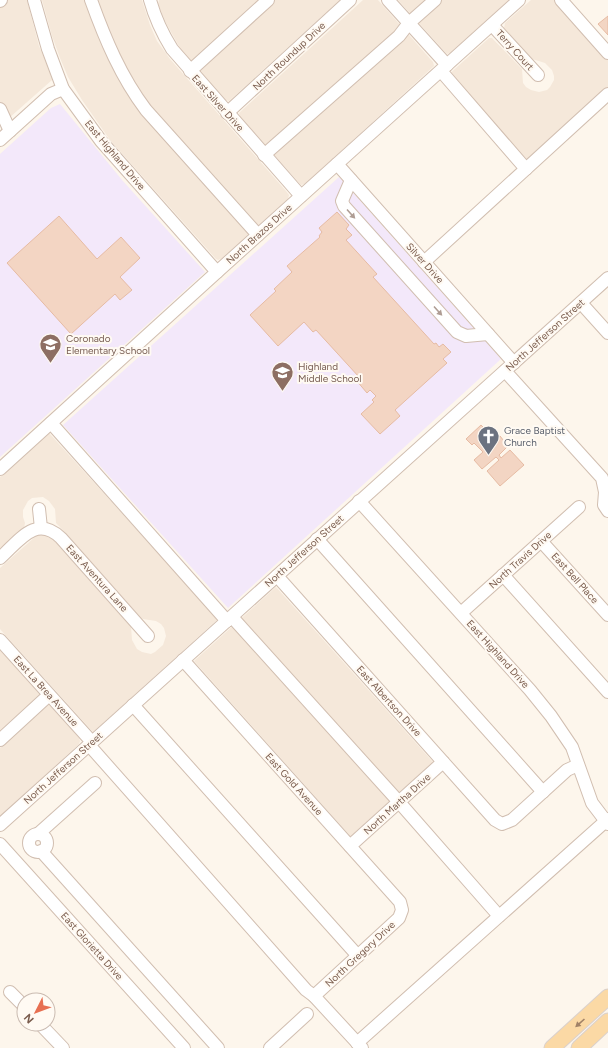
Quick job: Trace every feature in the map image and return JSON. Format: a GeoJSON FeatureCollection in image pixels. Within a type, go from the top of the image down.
{"type":"FeatureCollection","features":[{"type":"Feature","properties":{"kind":"main road"},"geometry":{"type":"LineString","coordinates":[[552,1048],[608,997]]}},
{"type":"Feature","properties":{"kind":"main road"},"geometry":{"type":"LineString","coordinates":[[578,1048],[608,1022]]}},
{"type":"Feature","properties":{"kind":"street","name":"East Highland Drive"},"geometry":{"type":"LineString","coordinates":[[34,0],[48,49],[63,89],[101,141],[217,272]]}},
{"type":"Feature","properties":{"kind":"street"},"geometry":{"type":"LineString","coordinates":[[91,0],[103,34],[119,68],[134,94],[146,110],[258,235]]}},
{"type":"Feature","properties":{"kind":"street","name":"East Silver Drive"},"geometry":{"type":"LineString","coordinates":[[150,0],[161,31],[172,49],[301,196]]}},
{"type":"Feature","properties":{"kind":"street"},"geometry":{"type":"LineString","coordinates":[[190,71],[268,0]]}},
{"type":"Feature","properties":{"kind":"street","name":"North Roundup Drive"},"geometry":{"type":"LineString","coordinates":[[227,113],[350,0]]}},
{"type":"Feature","properties":{"kind":"street"},"geometry":{"type":"LineString","coordinates":[[388,0],[409,22],[444,68],[526,169]]}},
{"type":"Feature","properties":{"kind":"street"},"geometry":{"type":"LineString","coordinates":[[264,155],[399,36],[409,22],[435,0]]}},
{"type":"Feature","properties":{"kind":"street","name":"North Brazos Drive"},"geometry":{"type":"LineString","coordinates":[[0,469],[519,0]]}},
{"type":"Feature","properties":{"kind":"street"},"geometry":{"type":"LineString","coordinates":[[561,0],[608,53]]}},
{"type":"Feature","properties":{"kind":"street","name":"Terry Court"},"geometry":{"type":"LineString","coordinates":[[492,25],[538,75]]}},
{"type":"Feature","properties":{"kind":"street"},"geometry":{"type":"LineString","coordinates":[[0,140],[51,94],[63,89]]}},
{"type":"Feature","properties":{"kind":"street"},"geometry":{"type":"LineString","coordinates":[[424,262],[608,94]]}},
{"type":"Feature","properties":{"kind":"street"},"geometry":{"type":"LineString","coordinates":[[0,108],[10,131]]}},
{"type":"Feature","properties":{"kind":"street","name":"Silver Drive"},"geometry":{"type":"LineString","coordinates":[[337,164],[488,334],[509,367],[602,478],[605,492],[604,505],[608,511]]}},
{"type":"Feature","properties":{"kind":"street"},"geometry":{"type":"LineString","coordinates":[[350,180],[342,201],[344,206],[457,332],[466,336],[488,334]]}},
{"type":"Feature","properties":{"kind":"street","name":"North Jefferson Street"},"geometry":{"type":"LineString","coordinates":[[0,825],[608,278]]}},
{"type":"Feature","properties":{"kind":"street"},"geometry":{"type":"LineString","coordinates":[[581,303],[608,333]]}},
{"type":"Feature","properties":{"kind":"street"},"geometry":{"type":"LineString","coordinates":[[51,424],[398,802],[499,916]]}},
{"type":"Feature","properties":{"kind":"street","name":"East Highland Drive"},"geometry":{"type":"LineString","coordinates":[[359,501],[530,690],[551,716],[572,747],[592,803],[607,821]]}},
{"type":"Feature","properties":{"kind":"street","name":"North Travis Drive"},"geometry":{"type":"LineString","coordinates":[[461,613],[579,507]]}},
{"type":"Feature","properties":{"kind":"street"},"geometry":{"type":"LineString","coordinates":[[0,558],[28,533],[41,528],[39,509]]}},
{"type":"Feature","properties":{"kind":"street","name":"East Aventura Lane"},"geometry":{"type":"LineString","coordinates":[[41,528],[55,532],[61,538],[148,636]]}},
{"type":"Feature","properties":{"kind":"street"},"geometry":{"type":"LineString","coordinates":[[317,539],[543,792],[567,770],[578,765]]}},
{"type":"Feature","properties":{"kind":"street","name":"East Bell Place"},"geometry":{"type":"LineString","coordinates":[[541,541],[608,615]]}},
{"type":"Feature","properties":{"kind":"street"},"geometry":{"type":"LineString","coordinates":[[503,575],[608,692]]}},
{"type":"Feature","properties":{"kind":"street","name":"East Albertson Drive"},"geometry":{"type":"LineString","coordinates":[[276,576],[495,820],[502,824],[512,820],[543,792]]}},
{"type":"Feature","properties":{"kind":"street","name":"East La Brea Avenue"},"geometry":{"type":"LineString","coordinates":[[0,640],[306,990],[314,996],[360,1046]]}},
{"type":"Feature","properties":{"kind":"street","name":"East Gold Avenue"},"geometry":{"type":"LineString","coordinates":[[183,660],[400,902],[402,910]]}},
{"type":"Feature","properties":{"kind":"street"},"geometry":{"type":"LineString","coordinates":[[0,740],[49,695]]}},
{"type":"Feature","properties":{"kind":"street"},"geometry":{"type":"LineString","coordinates":[[133,705],[358,956]]}},
{"type":"Feature","properties":{"kind":"street","name":"North Martha Drive"},"geometry":{"type":"LineString","coordinates":[[350,846],[444,762]]}},
{"type":"Feature","properties":{"kind":"street"},"geometry":{"type":"LineString","coordinates":[[14,860],[36,848],[46,846],[46,840],[42,835],[38,834],[95,783]]}},
{"type":"Feature","properties":{"kind":"street"},"geometry":{"type":"LineString","coordinates":[[360,1046],[499,916],[607,821]]}},
{"type":"Feature","properties":{"kind":"street","name":"East Glorietta Drive"},"geometry":{"type":"LineString","coordinates":[[0,844],[184,1048]]}},
{"type":"Feature","properties":{"kind":"street"},"geometry":{"type":"LineString","coordinates":[[36,848],[218,1048]]}},
{"type":"Feature","properties":{"kind":"street","name":"North Gregory Drive"},"geometry":{"type":"LineString","coordinates":[[314,996],[399,918],[402,910]]}},
{"type":"Feature","properties":{"kind":"street"},"geometry":{"type":"LineString","coordinates":[[10,992],[16,998]]}},
{"type":"Feature","properties":{"kind":"street"},"geometry":{"type":"LineString","coordinates":[[270,1048],[307,1014]]}},
{"type":"Feature","properties":{"kind":"street"},"geometry":{"type":"LineString","coordinates":[[48,1032],[63,1048]]}},
{"type":"Feature","properties":{"kind":"shaded area"},"geometry":{"type":"Polygon","coordinates":[[[0,0],[27,0],[39,46],[53,78],[0,126],[0,0]]]}},
{"type":"Feature","properties":{"kind":"shaded area"},"geometry":{"type":"Polygon","coordinates":[[[42,0],[142,0],[157,41],[170,59],[286,191],[289,195],[288,199],[223,258],[218,260],[216,259],[110,140],[82,100],[68,77],[60,58],[42,0]]]}},
{"type":"Feature","properties":{"kind":"shaded area"},"geometry":{"type":"Polygon","coordinates":[[[159,0],[340,0],[229,101],[225,100],[181,50],[166,23],[158,4],[159,0]]]}},
{"type":"Feature","properties":{"kind":"shaded area"},"geometry":{"type":"Polygon","coordinates":[[[363,0],[378,0],[433,62],[434,66],[305,184],[301,185],[240,117],[239,113],[363,0]]]}},
{"type":"Feature","properties":{"kind":"shaded area"},"geometry":{"type":"Polygon","coordinates":[[[398,0],[509,0],[450,53],[447,54],[398,0]]]}},
{"type":"Feature","properties":{"kind":"shaded area"},"geometry":{"type":"Polygon","coordinates":[[[531,0],[561,0],[608,53],[608,94],[526,169],[446,77],[489,38],[492,38],[522,69],[523,83],[526,87],[539,92],[547,90],[554,80],[552,70],[545,63],[532,59],[504,28],[505,23],[531,0]]]}},
{"type":"Feature","properties":{"kind":"shaded area","name":"Coronado Elementary School"},"geometry":{"type":"Polygon","coordinates":[[[60,104],[122,180],[205,272],[0,457],[0,154],[51,108],[60,104]]]}},
{"type":"Feature","properties":{"kind":"shaded area","name":"Highland Middle School"},"geometry":{"type":"Polygon","coordinates":[[[339,177],[501,359],[228,608],[63,425],[339,177]]]}},
{"type":"Feature","properties":{"kind":"shaded area"},"geometry":{"type":"Polygon","coordinates":[[[49,433],[218,619],[93,732],[0,629],[0,568],[35,537],[46,533],[131,626],[132,640],[137,649],[151,654],[163,645],[166,636],[164,628],[161,624],[156,621],[143,619],[140,617],[56,523],[55,509],[49,501],[43,497],[32,498],[28,501],[23,510],[25,523],[24,528],[0,550],[0,477],[49,433]]]}},
{"type":"Feature","properties":{"kind":"shaded area"},"geometry":{"type":"Polygon","coordinates":[[[276,587],[433,762],[352,838],[194,661],[276,587]]]}},
{"type":"Feature","properties":{"kind":"shaded area"},"geometry":{"type":"Polygon","coordinates":[[[0,649],[41,695],[0,732],[0,649]]]}},
{"type":"Feature","properties":{"kind":"shaded area"},"geometry":{"type":"Polygon","coordinates":[[[49,704],[79,738],[79,744],[0,817],[0,748],[49,704]]]}},
{"type":"Feature","properties":{"kind":"building"},"geometry":{"type":"Polygon","coordinates":[[[608,16],[608,35],[598,24],[608,16]]]}},
{"type":"Feature","properties":{"kind":"building"},"geometry":{"type":"Polygon","coordinates":[[[337,212],[349,225],[346,229],[352,235],[346,240],[377,274],[373,277],[434,344],[436,343],[439,347],[443,344],[451,352],[443,359],[447,363],[395,410],[400,416],[380,434],[361,414],[374,402],[372,400],[376,396],[370,390],[367,393],[356,380],[359,377],[316,330],[313,332],[304,322],[278,346],[250,315],[276,291],[274,289],[292,272],[287,266],[320,237],[319,236],[322,232],[319,228],[337,212]]]}},
{"type":"Feature","properties":{"kind":"building"},"geometry":{"type":"Polygon","coordinates":[[[59,216],[97,259],[121,237],[140,258],[120,277],[132,290],[120,300],[115,294],[71,334],[7,263],[59,216]]]}},
{"type":"Feature","properties":{"kind":"building","name":"Grace Baptist Church"},"geometry":{"type":"Polygon","coordinates":[[[481,425],[496,440],[500,436],[508,446],[499,455],[501,458],[510,450],[524,465],[500,486],[487,471],[499,460],[496,457],[482,469],[474,460],[483,452],[474,443],[472,445],[466,439],[481,425]]]}},
{"type":"Feature","properties":{"kind":"place","name":"Coronado Elementary School"},"geometry":{"type":"Point","coordinates":[51,364]}},
{"type":"Feature","properties":{"kind":"place","name":"Highland Middle School"},"geometry":{"type":"Point","coordinates":[282,392]}},
{"type":"Feature","properties":{"kind":"place","name":"Grace Baptist Church"},"geometry":{"type":"Point","coordinates":[489,456]}}]}
